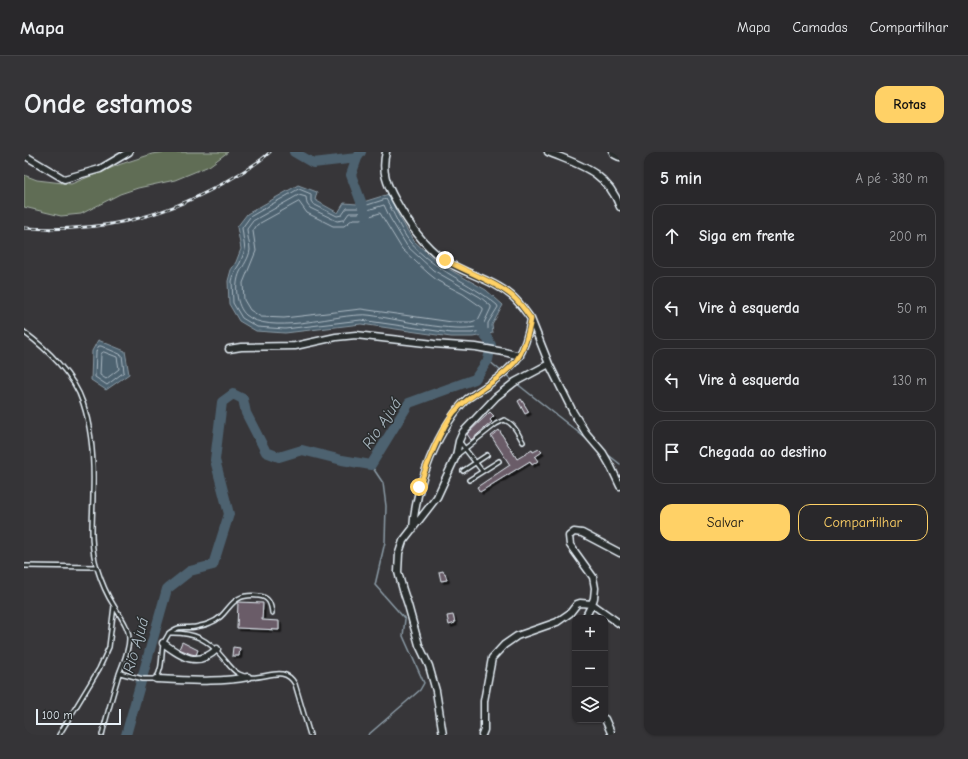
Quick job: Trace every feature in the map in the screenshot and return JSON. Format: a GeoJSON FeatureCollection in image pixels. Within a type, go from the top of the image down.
{"type":"FeatureCollection","features":[{"type":"Feature","properties":{"kind":"highway"},"geometry":{"type":"LineString","coordinates":[[616,152],[620,154]]}},
{"type":"Feature","properties":{"kind":"street"},"geometry":{"type":"LineString","coordinates":[[24,155],[64,179],[100,169],[129,152]]}},
{"type":"Feature","properties":{"kind":"street"},"geometry":{"type":"LineString","coordinates":[[386,152],[384,164],[386,178],[394,196],[416,232],[428,247],[445,260],[511,295],[522,306],[531,319],[549,364],[573,412],[586,433],[603,453],[612,467],[620,486]]}},
{"type":"Feature","properties":{"kind":"street"},"geometry":{"type":"LineString","coordinates":[[548,152],[585,167],[599,176],[610,186],[620,206]]}},
{"type":"Feature","properties":{"kind":"street"},"geometry":{"type":"LineString","coordinates":[[413,529],[414,513],[419,487],[429,460],[454,413],[467,399],[498,378],[512,366],[520,356],[527,341],[531,319]]}},
{"type":"Feature","properties":{"kind":"street"},"geometry":{"type":"LineString","coordinates":[[229,349],[241,347],[295,346],[325,339],[356,335],[476,347],[520,356]]}},
{"type":"Feature","properties":{"kind":"street"},"geometry":{"type":"LineString","coordinates":[[443,735],[436,691],[429,666],[419,644],[398,572],[399,553],[403,541],[427,512],[437,497],[456,456],[459,441],[463,432],[496,397],[515,382],[549,364]]}},
{"type":"Feature","properties":{"kind":"street"},"geometry":{"type":"LineString","coordinates":[[586,615],[594,598],[595,588],[593,577],[570,545],[569,536],[574,532],[582,533],[620,553]]}},
{"type":"Feature","properties":{"kind":"street"},"geometry":{"type":"LineString","coordinates":[[482,735],[484,730],[484,701],[492,658],[504,644],[517,636],[557,622],[570,612],[576,604],[580,603],[592,604],[620,624]]}},
{"type":"Feature","properties":{"kind":"street"},"geometry":{"type":"LineString","coordinates":[[163,643],[175,652],[196,660],[204,659],[217,649]]}},
{"type":"Feature","properties":{"kind":"street"},"geometry":{"type":"LineString","coordinates":[[156,679],[230,681],[248,678]]}},
{"type":"Feature","properties":{"kind":"street"},"geometry":{"type":"LineString","coordinates":[[607,723],[612,735]]}},
{"type":"Feature","properties":{"kind":"lane"},"geometry":{"type":"LineString","coordinates":[[24,332],[46,349],[63,368],[83,402],[89,430],[93,471],[91,524],[96,568],[114,606],[125,624],[129,638],[128,649],[102,735]]}},
{"type":"Feature","properties":{"kind":"lane"},"geometry":{"type":"LineString","coordinates":[[456,456],[466,450],[496,424],[504,420],[509,421],[523,442]]}},
{"type":"Feature","properties":{"kind":"lane"},"geometry":{"type":"LineString","coordinates":[[459,441],[482,471]]}},
{"type":"Feature","properties":{"kind":"lane"},"geometry":{"type":"LineString","coordinates":[[463,471],[487,455]]}},
{"type":"Feature","properties":{"kind":"lane"},"geometry":{"type":"LineString","coordinates":[[469,480],[499,461]]}},
{"type":"Feature","properties":{"kind":"lane"},"geometry":{"type":"LineString","coordinates":[[24,566],[96,568]]}},
{"type":"Feature","properties":{"kind":"lane"},"geometry":{"type":"LineString","coordinates":[[120,673],[143,679],[156,679],[160,673],[162,665],[163,643],[169,633],[175,629],[183,627],[194,628],[211,623],[220,617],[234,601],[241,597],[261,596],[268,600],[272,613]]}},
{"type":"Feature","properties":{"kind":"lane"},"geometry":{"type":"LineString","coordinates":[[59,735],[99,669],[109,647],[114,606]]}},
{"type":"Feature","properties":{"kind":"lane"},"geometry":{"type":"LineString","coordinates":[[169,633],[182,632],[197,636],[208,642],[217,649],[236,672],[248,678],[268,676],[279,673],[287,674],[292,678],[295,684],[310,735]]}},
{"type":"Feature","properties":{"kind":"green space"},"geometry":{"type":"Polygon","coordinates":[[[165,152],[228,152],[209,166],[175,180],[138,188],[120,194],[81,214],[61,216],[24,207],[24,175],[37,180],[71,184],[121,164],[152,154],[165,152]]]}},
{"type":"Feature","properties":{"kind":"water"},"geometry":{"type":"Polygon","coordinates":[[[298,185],[317,192],[315,200],[338,213],[344,203],[357,204],[389,194],[397,213],[413,240],[438,263],[486,290],[503,305],[492,325],[493,333],[473,337],[451,337],[361,324],[285,333],[256,331],[239,321],[229,304],[228,281],[231,270],[241,249],[237,227],[247,214],[298,185]]]}},
{"type":"Feature","properties":{"kind":"water"},"geometry":{"type":"Polygon","coordinates":[[[98,340],[125,351],[129,374],[106,390],[91,380],[92,351],[98,340]]]}},
{"type":"Feature","properties":{"kind":"building"},"geometry":{"type":"Polygon","coordinates":[[[521,399],[529,412],[525,414],[518,401],[521,399]]]}},
{"type":"Feature","properties":{"kind":"building"},"geometry":{"type":"Polygon","coordinates":[[[490,412],[494,416],[490,420],[492,422],[471,440],[467,434],[490,412]]]}},
{"type":"Feature","properties":{"kind":"building"},"geometry":{"type":"Polygon","coordinates":[[[499,430],[517,459],[532,450],[533,452],[539,449],[542,452],[535,457],[538,461],[532,465],[530,461],[480,492],[477,487],[510,465],[491,436],[499,430]]]}},
{"type":"Feature","properties":{"kind":"building"},"geometry":{"type":"Polygon","coordinates":[[[443,571],[447,580],[441,581],[439,572],[443,571]]]}},
{"type":"Feature","properties":{"kind":"building"},"geometry":{"type":"Polygon","coordinates":[[[238,602],[263,603],[262,620],[279,621],[279,630],[237,628],[238,602]]]}},
{"type":"Feature","properties":{"kind":"building"},"geometry":{"type":"Polygon","coordinates":[[[453,615],[455,623],[449,625],[447,616],[453,615]]]}},
{"type":"Feature","properties":{"kind":"building"},"geometry":{"type":"Polygon","coordinates":[[[182,642],[198,650],[196,655],[179,649],[182,642]]]}},
{"type":"Feature","properties":{"kind":"building"},"geometry":{"type":"Polygon","coordinates":[[[233,647],[240,648],[239,656],[232,656],[233,647]]]}},
{"type":"Feature","properties":{"kind":"waterway"},"geometry":{"type":"LineString","coordinates":[[294,152],[313,163],[357,158]]}},
{"type":"Feature","properties":{"kind":"waterway","name":"Rio Ajuá"},"geometry":{"type":"LineString","coordinates":[[361,152],[357,158],[351,175],[366,215]]}},
{"type":"Feature","properties":{"kind":"waterway","name":"Rio Ajuá"},"geometry":{"type":"LineString","coordinates":[[126,735],[167,589],[190,571],[213,565],[229,514],[215,460],[222,402],[233,394],[243,399],[246,413],[266,452],[279,457],[302,450],[342,460],[371,465],[409,403],[475,379],[488,360],[491,345],[479,324]]}},
{"type":"Feature","properties":{"kind":"waterway"},"geometry":{"type":"LineString","coordinates":[[488,360],[502,372]]}},
{"type":"Feature","properties":{"kind":"waterway"},"geometry":{"type":"LineString","coordinates":[[505,374],[513,381]]}},
{"type":"Feature","properties":{"kind":"waterway"},"geometry":{"type":"LineString","coordinates":[[516,383],[588,440]]}},
{"type":"Feature","properties":{"kind":"waterway"},"geometry":{"type":"LineString","coordinates":[[606,453],[620,464]]}},
{"type":"Feature","properties":{"kind":"waterway"},"geometry":{"type":"LineString","coordinates":[[368,735],[420,690],[424,683],[403,636],[405,619],[375,585],[385,542],[386,506],[383,483],[371,465]]}},
{"type":"Feature","properties":{"kind":"railway"},"geometry":{"type":"LineString","coordinates":[[24,228],[77,228],[127,221],[151,215],[174,207],[222,184],[254,165],[270,152]]}},
{"type":"Feature","properties":{"kind":"route"},"geometry":{"type":"LineString","coordinates":[[419,487],[429,460],[454,413],[467,399],[498,378],[512,366],[524,349],[529,333],[531,319],[522,306],[511,295],[445,260]]}}]}
